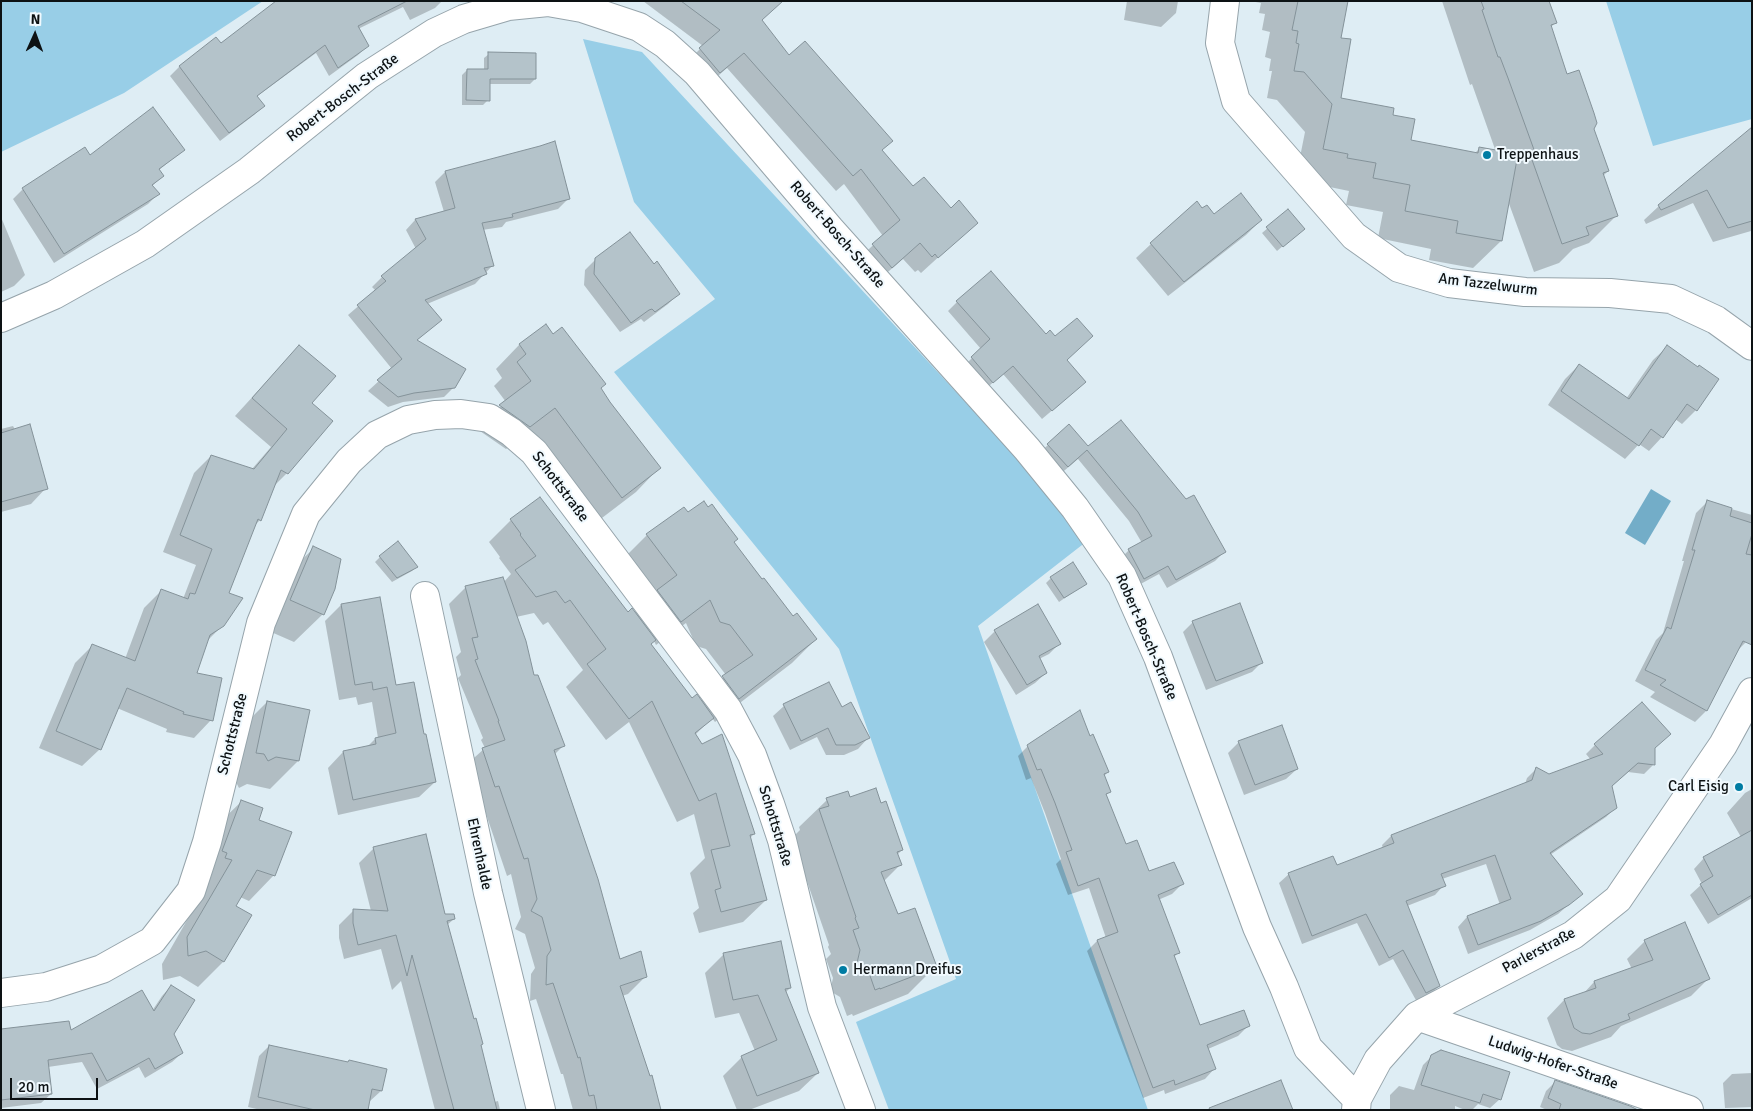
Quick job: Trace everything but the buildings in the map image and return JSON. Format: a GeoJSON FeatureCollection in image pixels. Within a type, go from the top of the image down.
{"type":"FeatureCollection","features":[{"type":"Feature","properties":{"kind":"street","name":"Am Tazzelwurm"},"geometry":{"type":"LineString","coordinates":[[1225,1],[1220,43],[1236,101],[1354,236],[1399,268],[1449,283],[1525,292],[1610,293],[1672,299],[1716,320],[1752,346]]}},
{"type":"Feature","properties":{"kind":"street","name":"Robert-Bosch-Straße"},"geometry":{"type":"LineString","coordinates":[[1,318],[54,296],[145,244],[249,171],[367,76],[434,33],[464,19],[508,6],[548,2],[582,8],[639,27],[665,44],[697,73],[830,229],[1027,449],[1075,508],[1122,576],[1158,657],[1257,927],[1284,987],[1308,1048],[1356,1104]]}},
{"type":"Feature","properties":{"kind":"street","name":"Schottstraße"},"geometry":{"type":"LineString","coordinates":[[1,993],[46,987],[102,969],[152,941],[190,891],[207,842],[261,623],[306,514],[349,461],[377,435],[408,420],[435,415],[470,415],[489,418],[511,432],[534,452],[728,710],[752,755],[782,840],[822,1007],[861,1110]]}},
{"type":"Feature","properties":{"kind":"street","name":"Ehrenhalde"},"geometry":{"type":"LineString","coordinates":[[425,596],[488,893],[541,1110]]}},
{"type":"Feature","properties":{"kind":"street","name":"Parlerstraße"},"geometry":{"type":"LineString","coordinates":[[1356,1104],[1378,1060],[1417,1016],[1573,935],[1618,899],[1723,745],[1752,692]]}},
{"type":"Feature","properties":{"kind":"street","name":"Ludwig-Hofer-Straße"},"geometry":{"type":"LineString","coordinates":[[1417,1016],[1689,1110]]}},
{"type":"Feature","properties":{"kind":"shaded area"},"geometry":{"type":"Polygon","coordinates":[[[1,1],[263,1],[124,93],[1,152],[1,1]]]}},
{"type":"Feature","properties":{"kind":"shaded area"},"geometry":{"type":"Polygon","coordinates":[[[1606,1],[1752,1],[1752,119],[1653,146],[1606,1]]]}},
{"type":"Feature","properties":{"kind":"shaded area"},"geometry":{"type":"Polygon","coordinates":[[[583,39],[642,52],[1091,538],[978,626],[1148,1110],[889,1110],[856,1022],[956,979],[839,649],[614,372],[715,299],[634,202],[583,39]]]}},
{"type":"Feature","properties":{"kind":"shaded area"},"geometry":{"type":"Polygon","coordinates":[[[1651,489],[1671,501],[1645,545],[1625,533],[1651,489]]]}},
{"type":"Feature","properties":{"kind":"place","name":"Treppenhaus"},"geometry":{"type":"Point","coordinates":[1487,155]}},
{"type":"Feature","properties":{"kind":"place","name":"Carl Eisig"},"geometry":{"type":"Point","coordinates":[1739,787]}},
{"type":"Feature","properties":{"kind":"place","name":"Hermann Dreifus"},"geometry":{"type":"Point","coordinates":[843,970]}}]}
